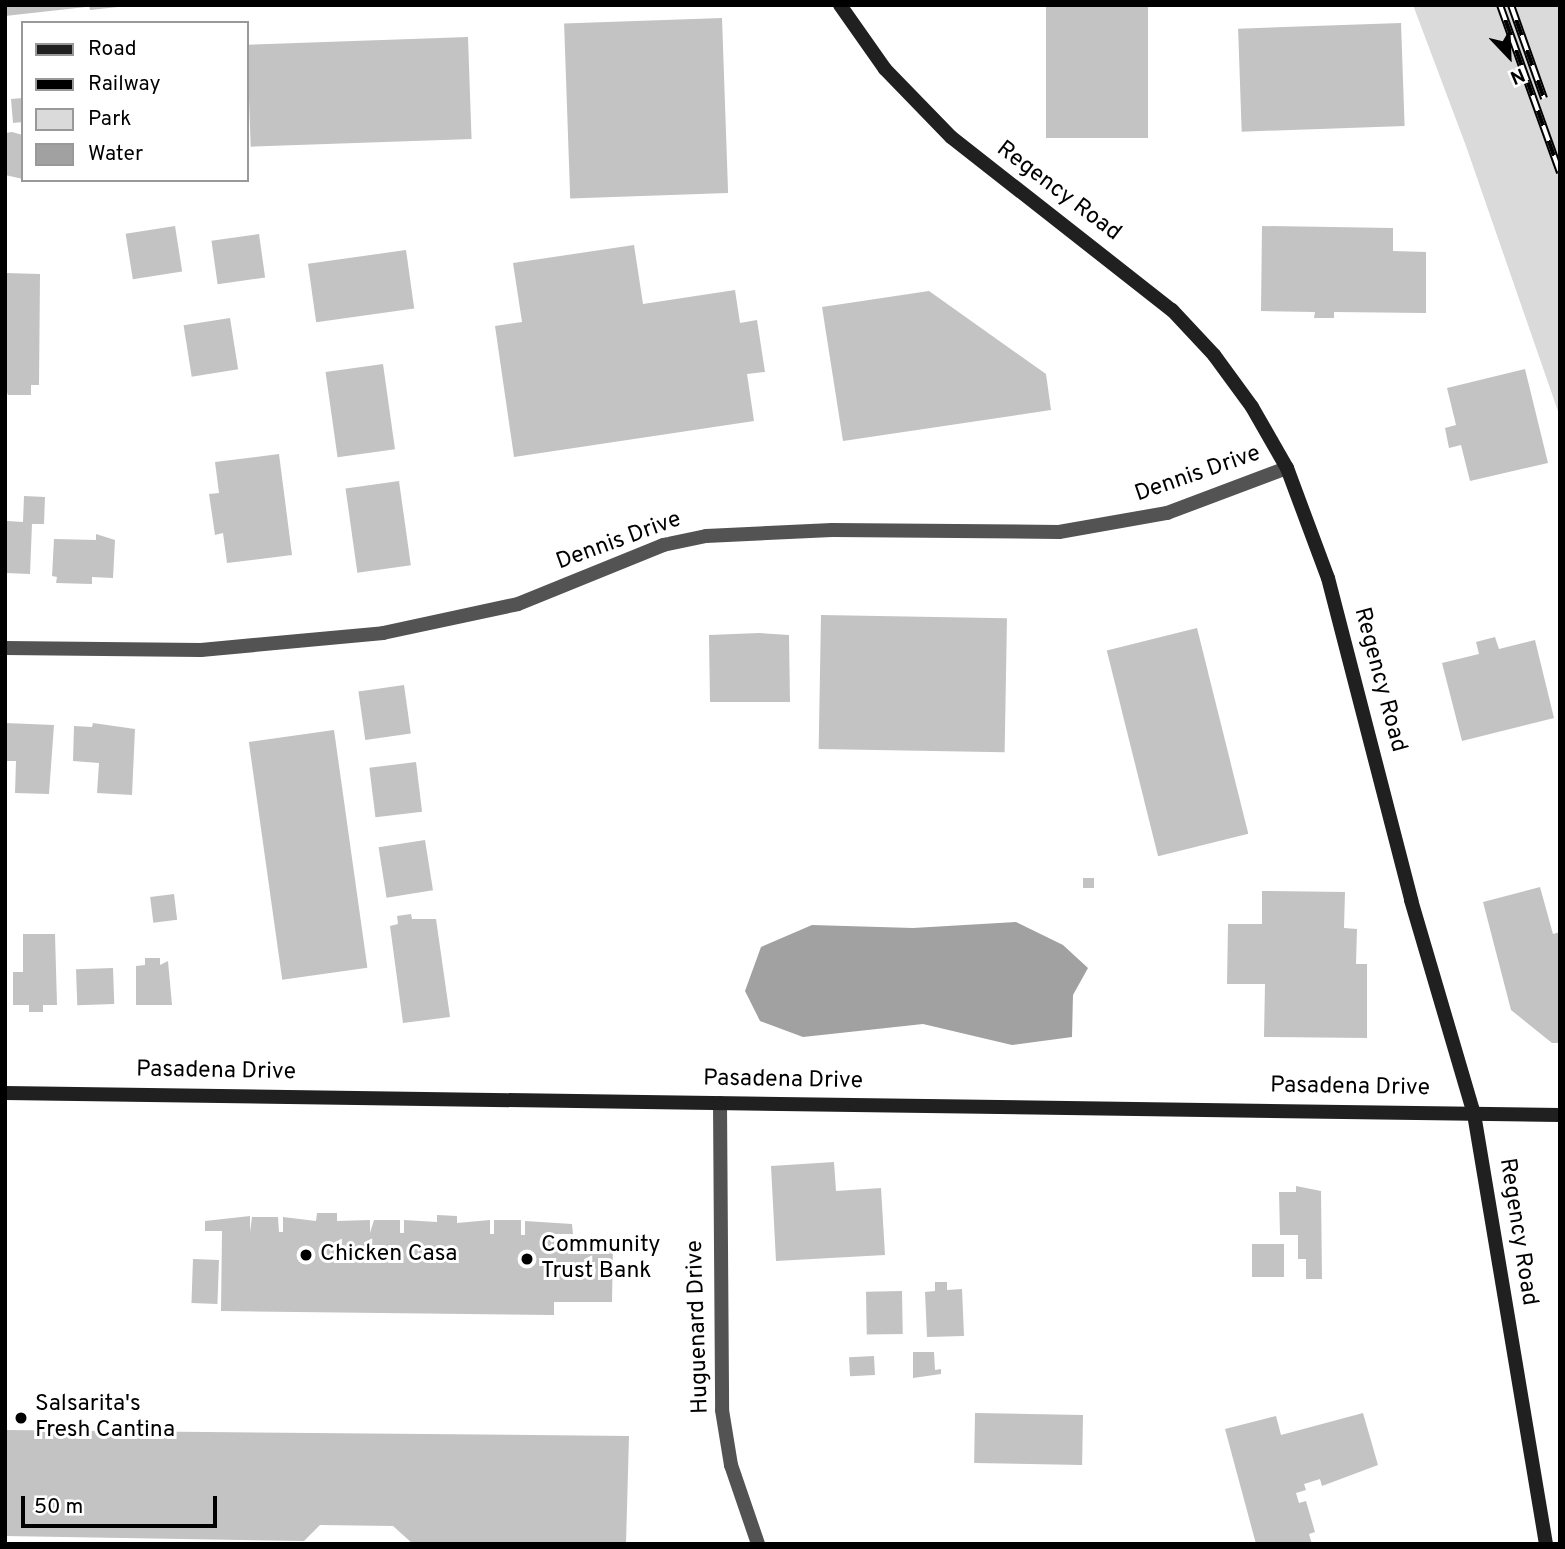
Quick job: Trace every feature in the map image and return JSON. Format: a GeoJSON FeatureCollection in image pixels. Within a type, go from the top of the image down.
{"type":"FeatureCollection","features":[{"type":"Feature","properties":{"kind":"street","name":"Regency Road"},"geometry":{"type":"LineString","coordinates":[[840,5],[885,69],[951,137],[1172,310],[1214,355],[1252,407],[1287,468],[1328,578],[1411,900],[1474,1114],[1546,1544]]}},
{"type":"Feature","properties":{"kind":"street","name":"Dennis Drive"},"geometry":{"type":"LineString","coordinates":[[5,648],[201,650],[383,633],[518,604],[663,545],[706,536],[832,530],[1059,532],[1167,513],[1287,468]]}},
{"type":"Feature","properties":{"kind":"street","name":"Pasadena Drive"},"geometry":{"type":"LineString","coordinates":[[5,1093],[1560,1115]]}},
{"type":"Feature","properties":{"kind":"street","name":"Huguenard Drive"},"geometry":{"type":"LineString","coordinates":[[720,1104],[722,1410],[732,1465],[758,1544]]}},
{"type":"Feature","properties":{"kind":"green space"},"geometry":{"type":"Polygon","coordinates":[[[1413,5],[1560,5],[1560,417],[1466,146],[1413,5]]]}},
{"type":"Feature","properties":{"kind":"water"},"geometry":{"type":"Polygon","coordinates":[[[1016,922],[1063,945],[1088,968],[1073,995],[1072,1037],[1012,1045],[923,1024],[803,1037],[760,1021],[745,991],[761,947],[812,925],[913,928],[1016,922]]]}},
{"type":"Feature","properties":{"kind":"building"},"geometry":{"type":"Polygon","coordinates":[[[5,5],[86,5],[86,7],[5,16],[5,5]]]}},
{"type":"Feature","properties":{"kind":"building"},"geometry":{"type":"Polygon","coordinates":[[[89,5],[118,5],[118,7],[90,10],[89,5]]]}},
{"type":"Feature","properties":{"kind":"building"},"geometry":{"type":"Polygon","coordinates":[[[1046,5],[1148,5],[1148,138],[1046,138],[1046,5]]]}},
{"type":"Feature","properties":{"kind":"building"},"geometry":{"type":"Polygon","coordinates":[[[722,18],[728,193],[570,198],[564,24],[722,18]]]}},
{"type":"Feature","properties":{"kind":"building"},"geometry":{"type":"Polygon","coordinates":[[[1401,23],[1405,126],[1242,132],[1238,29],[1401,23]]]}},
{"type":"Feature","properties":{"kind":"building"},"geometry":{"type":"Polygon","coordinates":[[[468,37],[472,139],[251,147],[248,45],[468,37]]]}},
{"type":"Feature","properties":{"kind":"building"},"geometry":{"type":"Polygon","coordinates":[[[21,98],[21,122],[13,123],[11,99],[21,98]]]}},
{"type":"Feature","properties":{"kind":"building"},"geometry":{"type":"Polygon","coordinates":[[[5,133],[21,134],[21,179],[5,175],[5,133]]]}},
{"type":"Feature","properties":{"kind":"building"},"geometry":{"type":"Polygon","coordinates":[[[175,226],[182,271],[133,279],[126,234],[175,226]]]}},
{"type":"Feature","properties":{"kind":"building"},"geometry":{"type":"Polygon","coordinates":[[[1262,226],[1393,228],[1393,251],[1426,252],[1426,313],[1334,312],[1334,318],[1314,318],[1315,312],[1261,311],[1262,226]]]}},
{"type":"Feature","properties":{"kind":"building"},"geometry":{"type":"Polygon","coordinates":[[[259,234],[265,278],[218,284],[211,241],[259,234]]]}},
{"type":"Feature","properties":{"kind":"building"},"geometry":{"type":"Polygon","coordinates":[[[634,245],[643,304],[735,290],[740,323],[757,320],[765,372],[747,374],[754,421],[514,457],[495,326],[522,322],[513,263],[634,245]]]}},
{"type":"Feature","properties":{"kind":"building"},"geometry":{"type":"Polygon","coordinates":[[[406,250],[414,308],[316,322],[308,264],[406,250]]]}},
{"type":"Feature","properties":{"kind":"building"},"geometry":{"type":"Polygon","coordinates":[[[5,273],[40,274],[39,385],[31,385],[31,395],[8,395],[5,386],[5,273]]]}},
{"type":"Feature","properties":{"kind":"building"},"geometry":{"type":"Polygon","coordinates":[[[929,291],[1046,374],[1051,410],[843,441],[822,307],[929,291]]]}},
{"type":"Feature","properties":{"kind":"building"},"geometry":{"type":"Polygon","coordinates":[[[230,318],[238,369],[192,377],[184,325],[230,318]]]}},
{"type":"Feature","properties":{"kind":"building"},"geometry":{"type":"Polygon","coordinates":[[[383,364],[395,449],[338,457],[326,372],[383,364]]]}},
{"type":"Feature","properties":{"kind":"building"},"geometry":{"type":"Polygon","coordinates":[[[1525,369],[1548,463],[1470,481],[1461,445],[1449,448],[1445,428],[1456,425],[1447,388],[1525,369]]]}},
{"type":"Feature","properties":{"kind":"building"},"geometry":{"type":"Polygon","coordinates":[[[279,454],[292,555],[227,563],[223,533],[215,535],[209,494],[219,493],[215,462],[279,454]]]}},
{"type":"Feature","properties":{"kind":"building"},"geometry":{"type":"Polygon","coordinates":[[[399,481],[411,565],[357,573],[346,489],[399,481]]]}},
{"type":"Feature","properties":{"kind":"building"},"geometry":{"type":"Polygon","coordinates":[[[24,496],[45,497],[44,524],[32,524],[30,574],[5,573],[7,521],[23,522],[24,496]]]}},
{"type":"Feature","properties":{"kind":"building"},"geometry":{"type":"Polygon","coordinates":[[[96,534],[115,540],[113,578],[92,577],[92,584],[56,583],[57,577],[52,576],[54,539],[96,540],[96,534]]]}},
{"type":"Feature","properties":{"kind":"building"},"geometry":{"type":"Polygon","coordinates":[[[821,615],[1007,618],[1005,752],[819,749],[821,615]]]}},
{"type":"Feature","properties":{"kind":"building"},"geometry":{"type":"Polygon","coordinates":[[[1197,628],[1248,834],[1158,856],[1107,650],[1197,628]]]}},
{"type":"Feature","properties":{"kind":"building"},"geometry":{"type":"Polygon","coordinates":[[[709,635],[789,635],[790,702],[710,702],[709,635]]]}},
{"type":"Feature","properties":{"kind":"building"},"geometry":{"type":"Polygon","coordinates":[[[1495,637],[1499,649],[1535,640],[1554,718],[1462,741],[1442,663],[1479,654],[1476,642],[1495,637]]]}},
{"type":"Feature","properties":{"kind":"building"},"geometry":{"type":"Polygon","coordinates":[[[404,685],[411,734],[365,740],[358,691],[404,685]]]}},
{"type":"Feature","properties":{"kind":"building"},"geometry":{"type":"Polygon","coordinates":[[[5,723],[54,725],[49,794],[15,793],[16,761],[5,761],[5,723]]]}},
{"type":"Feature","properties":{"kind":"building"},"geometry":{"type":"Polygon","coordinates":[[[93,723],[135,729],[132,795],[97,793],[99,763],[73,761],[74,726],[92,727],[93,723]]]}},
{"type":"Feature","properties":{"kind":"building"},"geometry":{"type":"Polygon","coordinates":[[[334,730],[367,968],[282,980],[249,742],[334,730]]]}},
{"type":"Feature","properties":{"kind":"building"},"geometry":{"type":"Polygon","coordinates":[[[416,762],[422,812],[375,817],[369,768],[416,762]]]}},
{"type":"Feature","properties":{"kind":"building"},"geometry":{"type":"Polygon","coordinates":[[[425,840],[433,890],[387,898],[379,847],[425,840]]]}},
{"type":"Feature","properties":{"kind":"building"},"geometry":{"type":"Polygon","coordinates":[[[1083,878],[1094,878],[1094,888],[1083,888],[1083,878]]]}},
{"type":"Feature","properties":{"kind":"building"},"geometry":{"type":"Polygon","coordinates":[[[1540,887],[1553,934],[1560,932],[1560,1043],[1552,1043],[1511,1010],[1483,902],[1540,887]]]}},
{"type":"Feature","properties":{"kind":"building"},"geometry":{"type":"Polygon","coordinates":[[[1262,891],[1345,892],[1344,928],[1357,929],[1356,964],[1367,964],[1367,1038],[1264,1037],[1265,984],[1227,984],[1228,924],[1262,924],[1262,891]]]}},
{"type":"Feature","properties":{"kind":"building"},"geometry":{"type":"Polygon","coordinates":[[[174,894],[177,920],[153,923],[150,897],[174,894]]]}},
{"type":"Feature","properties":{"kind":"building"},"geometry":{"type":"Polygon","coordinates":[[[411,914],[412,919],[436,919],[450,1017],[403,1023],[390,926],[398,924],[397,916],[411,914]]]}},
{"type":"Feature","properties":{"kind":"building"},"geometry":{"type":"Polygon","coordinates":[[[23,934],[55,934],[57,1005],[43,1005],[43,1012],[29,1012],[29,1005],[13,1005],[13,972],[23,972],[23,934]]]}},
{"type":"Feature","properties":{"kind":"building"},"geometry":{"type":"Polygon","coordinates":[[[145,958],[160,958],[160,965],[168,961],[172,1005],[136,1005],[136,966],[145,965],[145,958]]]}},
{"type":"Feature","properties":{"kind":"building"},"geometry":{"type":"Polygon","coordinates":[[[113,968],[114,1004],[77,1005],[76,969],[113,968]]]}},
{"type":"Feature","properties":{"kind":"building"},"geometry":{"type":"Polygon","coordinates":[[[834,1162],[836,1191],[881,1188],[885,1255],[776,1261],[771,1166],[834,1162]]]}},
{"type":"Feature","properties":{"kind":"building"},"geometry":{"type":"Polygon","coordinates":[[[1296,1186],[1321,1191],[1322,1279],[1306,1279],[1306,1259],[1298,1259],[1298,1235],[1280,1235],[1279,1192],[1296,1192],[1296,1186]]]}},
{"type":"Feature","properties":{"kind":"building"},"geometry":{"type":"Polygon","coordinates":[[[317,1213],[337,1213],[337,1221],[370,1220],[370,1233],[374,1220],[400,1220],[400,1233],[404,1233],[404,1220],[437,1222],[437,1215],[457,1216],[457,1223],[490,1220],[490,1234],[494,1234],[494,1220],[521,1220],[521,1235],[525,1235],[525,1221],[572,1224],[573,1234],[555,1234],[554,1245],[613,1246],[612,1302],[554,1302],[554,1315],[221,1311],[222,1231],[205,1231],[205,1221],[250,1216],[250,1232],[252,1217],[278,1217],[279,1232],[283,1232],[283,1217],[316,1221],[317,1213]]]}},
{"type":"Feature","properties":{"kind":"building"},"geometry":{"type":"Polygon","coordinates":[[[1252,1244],[1284,1244],[1284,1277],[1252,1277],[1252,1244]]]}},
{"type":"Feature","properties":{"kind":"building"},"geometry":{"type":"Polygon","coordinates":[[[193,1259],[219,1260],[217,1304],[191,1303],[193,1259]]]}},
{"type":"Feature","properties":{"kind":"building"},"geometry":{"type":"Polygon","coordinates":[[[935,1282],[947,1282],[947,1290],[962,1289],[964,1336],[927,1337],[925,1292],[935,1291],[935,1282]]]}},
{"type":"Feature","properties":{"kind":"building"},"geometry":{"type":"Polygon","coordinates":[[[902,1291],[903,1334],[867,1335],[866,1292],[902,1291]]]}},
{"type":"Feature","properties":{"kind":"building"},"geometry":{"type":"Polygon","coordinates":[[[913,1352],[934,1352],[935,1370],[941,1369],[941,1374],[913,1378],[913,1352]]]}},
{"type":"Feature","properties":{"kind":"building"},"geometry":{"type":"Polygon","coordinates":[[[874,1356],[875,1375],[850,1376],[849,1357],[874,1356]]]}},
{"type":"Feature","properties":{"kind":"building"},"geometry":{"type":"Polygon","coordinates":[[[975,1413],[1083,1415],[1082,1465],[974,1463],[975,1413]]]}},
{"type":"Feature","properties":{"kind":"building"},"geometry":{"type":"Polygon","coordinates":[[[1363,1413],[1378,1465],[1322,1486],[1320,1479],[1304,1484],[1306,1490],[1296,1493],[1299,1503],[1306,1501],[1315,1532],[1309,1534],[1312,1544],[1256,1544],[1225,1429],[1276,1416],[1281,1435],[1363,1413]]]}},
{"type":"Feature","properties":{"kind":"building"},"geometry":{"type":"Polygon","coordinates":[[[5,1430],[629,1436],[626,1544],[413,1544],[393,1526],[320,1525],[304,1541],[5,1536],[5,1430]]]}},
{"type":"Feature","properties":{"kind":"railway"},"geometry":{"type":"LineString","coordinates":[[1500,5],[1560,173]]}},
{"type":"Feature","properties":{"kind":"railway"},"geometry":{"type":"LineString","coordinates":[[1511,5],[1544,98]]}},
{"type":"Feature","properties":{"kind":"place","name":"Chicken Casa"},"geometry":{"type":"Point","coordinates":[306,1255]}},
{"type":"Feature","properties":{"kind":"place","name":"Community Trust Bank"},"geometry":{"type":"Point","coordinates":[527,1259]}},
{"type":"Feature","properties":{"kind":"place","name":"Salsarita's Fresh Cantina"},"geometry":{"type":"Point","coordinates":[21,1418]}}]}
